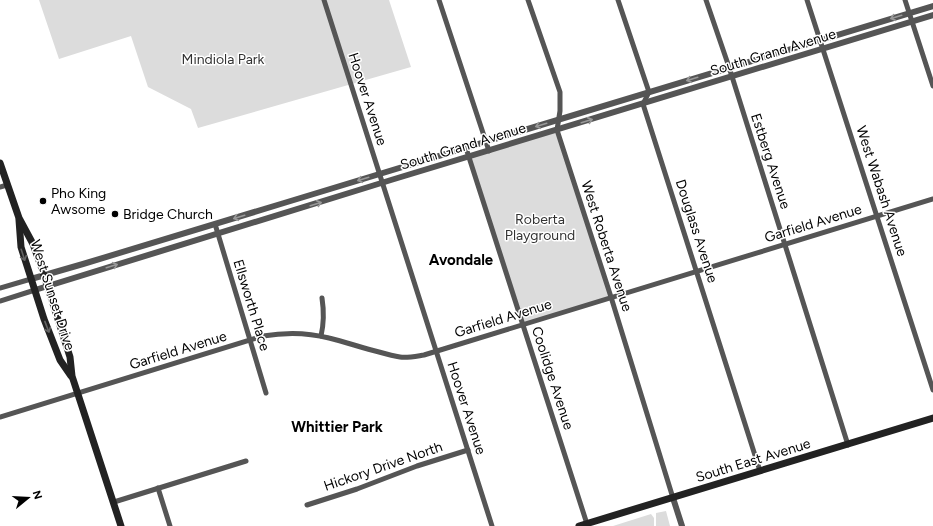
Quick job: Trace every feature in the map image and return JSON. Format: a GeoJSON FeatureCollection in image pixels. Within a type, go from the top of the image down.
{"type":"FeatureCollection","features":[{"type":"Feature","properties":{"kind":"main road","name":"West Sunset Drive"},"geometry":{"type":"LineString","coordinates":[[0,163],[4,186],[19,218],[34,244],[70,357],[72,376],[77,393],[121,526]]}},
{"type":"Feature","properties":{"kind":"main road","name":"West Sunset Drive"},"geometry":{"type":"LineString","coordinates":[[19,218],[21,248],[44,319],[60,360],[72,376]]}},
{"type":"Feature","properties":{"kind":"main road","name":"South East Avenue"},"geometry":{"type":"LineString","coordinates":[[583,525],[933,418]]}},
{"type":"Feature","properties":{"kind":"street","name":"Hoover Avenue"},"geometry":{"type":"LineString","coordinates":[[324,0],[492,526]]}},
{"type":"Feature","properties":{"kind":"street"},"geometry":{"type":"LineString","coordinates":[[438,0],[489,151]]}},
{"type":"Feature","properties":{"kind":"street","name":"West Roberta Avenue"},"geometry":{"type":"LineString","coordinates":[[528,0],[560,92],[560,109],[557,130],[611,297],[673,498]]}},
{"type":"Feature","properties":{"kind":"street"},"geometry":{"type":"LineString","coordinates":[[618,0],[649,92],[643,104]]}},
{"type":"Feature","properties":{"kind":"street","name":"Estberg Avenue"},"geometry":{"type":"LineString","coordinates":[[706,0],[729,67],[848,445]]}},
{"type":"Feature","properties":{"kind":"street","name":"West Wabash Avenue"},"geometry":{"type":"LineString","coordinates":[[807,0],[933,390]]}},
{"type":"Feature","properties":{"kind":"street"},"geometry":{"type":"LineString","coordinates":[[905,0],[933,86]]}},
{"type":"Feature","properties":{"kind":"street","name":"South Grand Avenue"},"geometry":{"type":"LineString","coordinates":[[0,288],[44,276],[933,6]]}},
{"type":"Feature","properties":{"kind":"street","name":"South Grand Avenue"},"geometry":{"type":"LineString","coordinates":[[0,301],[382,183],[933,16]]}},
{"type":"Feature","properties":{"kind":"street","name":"Douglass Avenue"},"geometry":{"type":"LineString","coordinates":[[643,104],[760,471]]}},
{"type":"Feature","properties":{"kind":"street","name":"Coolidge Avenue"},"geometry":{"type":"LineString","coordinates":[[466,148],[523,324],[583,525]]}},
{"type":"Feature","properties":{"kind":"street"},"geometry":{"type":"LineString","coordinates":[[297,199],[300,209]]}},
{"type":"Feature","properties":{"kind":"street","name":"Garfield Avenue"},"geometry":{"type":"LineString","coordinates":[[0,418],[263,336],[307,333],[386,355],[400,357],[417,356],[933,199]]}},
{"type":"Feature","properties":{"kind":"street","name":"Ellsworth Place"},"geometry":{"type":"LineString","coordinates":[[214,224],[266,393]]}},
{"type":"Feature","properties":{"kind":"street"},"geometry":{"type":"LineString","coordinates":[[130,250],[133,260]]}},
{"type":"Feature","properties":{"kind":"street"},"geometry":{"type":"LineString","coordinates":[[83,264],[87,274]]}},
{"type":"Feature","properties":{"kind":"street"},"geometry":{"type":"LineString","coordinates":[[321,336],[324,309],[322,298]]}},
{"type":"Feature","properties":{"kind":"street","name":"Hickory Drive North"},"geometry":{"type":"LineString","coordinates":[[307,505],[357,489],[417,466],[468,450]]}},
{"type":"Feature","properties":{"kind":"street"},"geometry":{"type":"LineString","coordinates":[[114,502],[246,461]]}},
{"type":"Feature","properties":{"kind":"street"},"geometry":{"type":"LineString","coordinates":[[158,488],[170,526]]}},
{"type":"Feature","properties":{"kind":"street"},"geometry":{"type":"LineString","coordinates":[[673,498],[682,526]]}},
{"type":"Feature","properties":{"kind":"green space","name":"Mindiola Park"},"geometry":{"type":"Polygon","coordinates":[[[39,0],[389,0],[411,67],[198,128],[191,109],[148,87],[131,36],[59,59],[39,0]]]}},
{"type":"Feature","properties":{"kind":"green space","name":"Roberta Playground"},"geometry":{"type":"Polygon","coordinates":[[[557,130],[611,297],[523,324],[470,157],[557,130]]]}},
{"type":"Feature","properties":{"kind":"green space"},"geometry":{"type":"Polygon","coordinates":[[[666,511],[670,526],[656,526],[656,513],[666,511]]]}},
{"type":"Feature","properties":{"kind":"green space"},"geometry":{"type":"Polygon","coordinates":[[[651,514],[654,518],[654,526],[613,526],[651,514]]]}},
{"type":"Feature","properties":{"kind":"place","name":"Pho King Awsome"},"geometry":{"type":"Point","coordinates":[43,201]}},
{"type":"Feature","properties":{"kind":"place","name":"Bridge Church"},"geometry":{"type":"Point","coordinates":[115,214]}},
{"type":"Feature","properties":{"kind":"district","name":"Avondale"},"geometry":{"type":"Point","coordinates":[461,260]}},
{"type":"Feature","properties":{"kind":"district","name":"Whittier Park"},"geometry":{"type":"Point","coordinates":[337,427]}}]}
